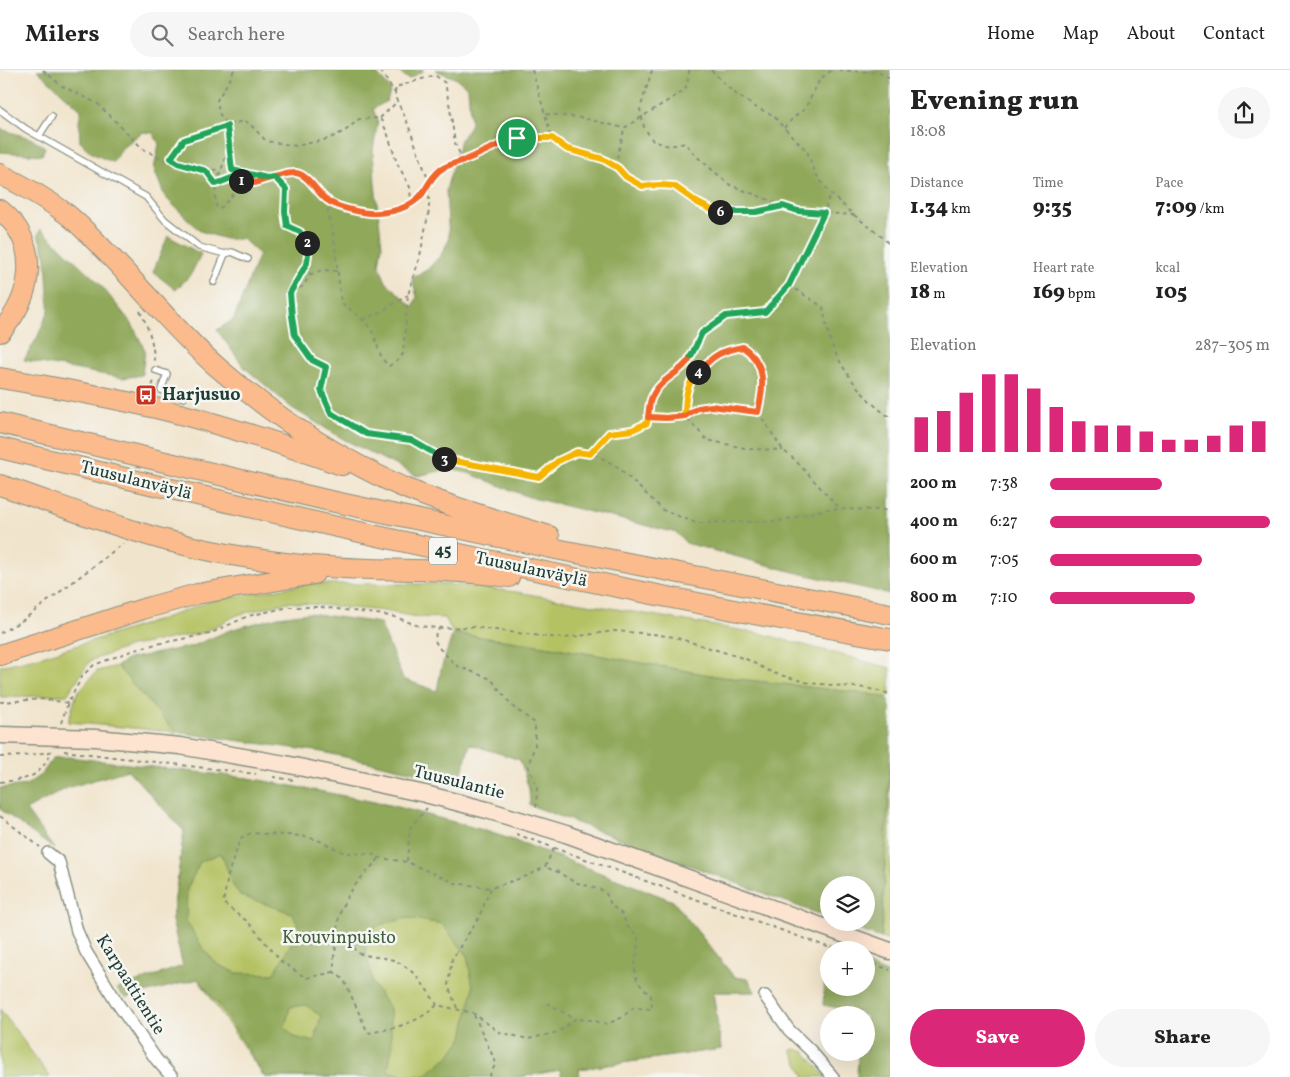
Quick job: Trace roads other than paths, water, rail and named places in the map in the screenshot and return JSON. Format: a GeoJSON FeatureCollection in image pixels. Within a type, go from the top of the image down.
{"type":"FeatureCollection","features":[{"type":"Feature","properties":{"kind":"highway"},"geometry":{"type":"LineString","coordinates":[[0,174],[47,200],[69,216],[95,240],[181,332],[216,366],[253,396],[301,431],[395,484]]}},
{"type":"Feature","properties":{"kind":"highway"},"geometry":{"type":"LineString","coordinates":[[0,210],[8,216],[19,231],[26,250],[29,267],[27,285],[21,303],[12,320],[0,332]]}},
{"type":"Feature","properties":{"kind":"highway"},"geometry":{"type":"LineString","coordinates":[[0,378],[45,385],[162,410],[280,443],[449,505],[657,569]]}},
{"type":"Feature","properties":{"kind":"highway","name":"Tuusulanväylä"},"geometry":{"type":"LineString","coordinates":[[0,423],[316,498],[546,547],[890,614]]}},
{"type":"Feature","properties":{"kind":"highway","name":"Tuusulanväylä"},"geometry":{"type":"LineString","coordinates":[[0,448],[322,525],[542,573],[890,639]]}},
{"type":"Feature","properties":{"kind":"highway"},"geometry":{"type":"LineString","coordinates":[[0,485],[169,541],[242,557],[348,569],[436,571],[493,575],[542,583],[644,592]]}},
{"type":"Feature","properties":{"kind":"highway"},"geometry":{"type":"LineString","coordinates":[[0,655],[143,609],[197,594],[283,578],[348,569]]}},
{"type":"Feature","properties":{"kind":"main road","name":"Tuusulantie"},"geometry":{"type":"LineString","coordinates":[[0,735],[96,738],[180,746],[285,764],[425,794],[539,826],[890,951]]}},
{"type":"Feature","properties":{"kind":"street","name":"Karpaattientie"},"geometry":{"type":"LineString","coordinates":[[48,853],[59,862],[77,931],[86,952],[118,1004],[156,1059],[172,1077]]}},
{"type":"Feature","properties":{"kind":"street"},"geometry":{"type":"LineString","coordinates":[[765,996],[789,1030],[810,1050],[833,1077]]}},
{"type":"Feature","properties":{"kind":"lane"},"geometry":{"type":"LineString","coordinates":[[0,110],[26,129],[146,197],[166,220],[199,247],[225,254],[232,252],[248,259]]}},
{"type":"Feature","properties":{"kind":"lane"},"geometry":{"type":"LineString","coordinates":[[39,136],[52,116]]}},
{"type":"Feature","properties":{"kind":"lane"},"geometry":{"type":"LineString","coordinates":[[214,282],[225,254]]}},
{"type":"Feature","properties":{"kind":"lane"},"geometry":{"type":"LineString","coordinates":[[155,370],[167,374],[161,390],[184,398]]}},
{"type":"Feature","properties":{"kind":"place","name":"Harjusuo"},"geometry":{"type":"Point","coordinates":[146,395]}},
{"type":"Feature","properties":{"kind":"park label","name":"Krouvinpuisto"},"geometry":{"type":"Point","coordinates":[339,938]}}]}
